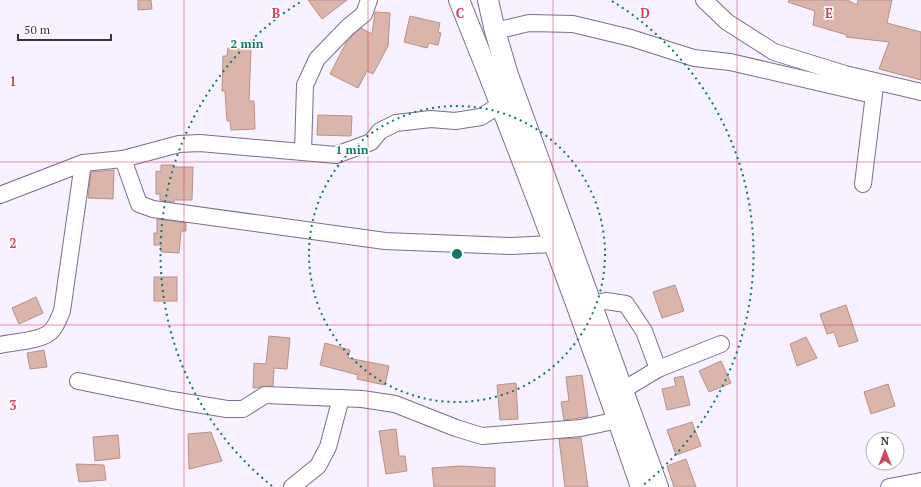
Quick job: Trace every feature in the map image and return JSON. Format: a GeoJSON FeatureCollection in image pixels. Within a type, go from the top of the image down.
{"type":"FeatureCollection","features":[{"type":"Feature","properties":{"kind":"main road"},"geometry":{"type":"LineString","coordinates":[[459,0],[500,78],[591,304],[658,487]]}},
{"type":"Feature","properties":{"kind":"main road"},"geometry":{"type":"LineString","coordinates":[[488,0],[495,31],[500,78],[500,104],[618,420],[641,487]]}},
{"type":"Feature","properties":{"kind":"street"},"geometry":{"type":"LineString","coordinates":[[303,152],[305,85],[317,59],[348,27],[364,14],[369,0]]}},
{"type":"Feature","properties":{"kind":"street"},"geometry":{"type":"LineString","coordinates":[[704,0],[727,22],[774,52],[845,74],[875,88]]}},
{"type":"Feature","properties":{"kind":"street"},"geometry":{"type":"LineString","coordinates":[[495,31],[529,23],[573,24],[631,38],[694,58],[730,62],[875,88],[921,92]]}},
{"type":"Feature","properties":{"kind":"street"},"geometry":{"type":"LineString","coordinates":[[863,184],[875,88]]}},
{"type":"Feature","properties":{"kind":"street"},"geometry":{"type":"LineString","coordinates":[[0,195],[84,163],[123,159],[180,144],[200,143],[336,155],[371,142],[380,131],[396,123],[431,119],[455,121],[481,117],[500,104]]}},
{"type":"Feature","properties":{"kind":"street"},"geometry":{"type":"LineString","coordinates":[[123,159],[139,204],[153,209],[385,242],[511,246],[553,244]]}},
{"type":"Feature","properties":{"kind":"street"},"geometry":{"type":"LineString","coordinates":[[0,345],[43,337],[50,333],[58,320],[62,311],[84,163]]}},
{"type":"Feature","properties":{"kind":"street"},"geometry":{"type":"LineString","coordinates":[[591,304],[606,301],[626,304],[644,330],[658,369]]}},
{"type":"Feature","properties":{"kind":"street"},"geometry":{"type":"LineString","coordinates":[[623,390],[658,369],[721,344]]}},
{"type":"Feature","properties":{"kind":"street"},"geometry":{"type":"LineString","coordinates":[[78,380],[172,400],[226,409],[243,409],[265,395],[362,399],[395,404],[456,428],[482,436],[581,428],[618,420]]}},
{"type":"Feature","properties":{"kind":"street"},"geometry":{"type":"LineString","coordinates":[[292,487],[318,466],[328,447],[341,398]]}},
{"type":"Feature","properties":{"kind":"street"},"geometry":{"type":"LineString","coordinates":[[889,487],[921,481]]}},
{"type":"Feature","properties":{"kind":"building"},"geometry":{"type":"Polygon","coordinates":[[[138,0],[151,0],[152,9],[138,10],[138,0]]]}},
{"type":"Feature","properties":{"kind":"building"},"geometry":{"type":"Polygon","coordinates":[[[308,0],[347,0],[322,19],[308,0]]]}},
{"type":"Feature","properties":{"kind":"building"},"geometry":{"type":"Polygon","coordinates":[[[789,0],[847,0],[857,5],[858,0],[892,0],[887,23],[921,32],[921,80],[879,69],[889,42],[846,37],[847,35],[813,25],[815,11],[788,2],[789,0]]]}},
{"type":"Feature","properties":{"kind":"building"},"geometry":{"type":"Polygon","coordinates":[[[375,12],[390,13],[388,46],[373,74],[367,71],[358,88],[330,74],[346,43],[354,34],[361,28],[372,34],[375,12]]]}},
{"type":"Feature","properties":{"kind":"building"},"geometry":{"type":"Polygon","coordinates":[[[410,16],[440,23],[438,32],[441,33],[438,45],[429,43],[427,48],[404,42],[410,16]]]}},
{"type":"Feature","properties":{"kind":"building"},"geometry":{"type":"Polygon","coordinates":[[[228,48],[251,49],[249,101],[254,101],[255,129],[231,130],[230,121],[227,121],[225,91],[222,91],[223,56],[227,56],[228,48]]]}},
{"type":"Feature","properties":{"kind":"building"},"geometry":{"type":"Polygon","coordinates":[[[318,115],[352,116],[351,136],[317,135],[318,115]]]}},
{"type":"Feature","properties":{"kind":"building"},"geometry":{"type":"Polygon","coordinates":[[[161,165],[193,167],[192,200],[174,200],[174,202],[160,200],[160,194],[156,194],[156,171],[161,172],[161,165]]]}},
{"type":"Feature","properties":{"kind":"building"},"geometry":{"type":"Polygon","coordinates":[[[114,170],[113,199],[88,198],[91,172],[114,170]]]}},
{"type":"Feature","properties":{"kind":"building"},"geometry":{"type":"Polygon","coordinates":[[[157,219],[186,223],[186,231],[181,231],[179,253],[161,252],[161,245],[154,245],[154,233],[157,233],[157,219]]]}},
{"type":"Feature","properties":{"kind":"building"},"geometry":{"type":"Polygon","coordinates":[[[154,277],[177,277],[177,301],[154,301],[154,277]]]}},
{"type":"Feature","properties":{"kind":"building"},"geometry":{"type":"Polygon","coordinates":[[[675,285],[684,311],[662,318],[653,292],[675,285]]]}},
{"type":"Feature","properties":{"kind":"building"},"geometry":{"type":"Polygon","coordinates":[[[36,297],[43,313],[19,324],[12,308],[36,297]]]}},
{"type":"Feature","properties":{"kind":"building"},"geometry":{"type":"Polygon","coordinates":[[[846,305],[858,341],[839,347],[834,332],[827,334],[820,314],[846,305]]]}},
{"type":"Feature","properties":{"kind":"building"},"geometry":{"type":"Polygon","coordinates":[[[269,336],[290,338],[287,369],[274,368],[273,386],[253,388],[254,363],[266,364],[269,336]]]}},
{"type":"Feature","properties":{"kind":"building"},"geometry":{"type":"Polygon","coordinates":[[[806,337],[817,358],[797,366],[790,344],[806,337]]]}},
{"type":"Feature","properties":{"kind":"building"},"geometry":{"type":"Polygon","coordinates":[[[325,343],[350,350],[348,358],[389,366],[385,385],[357,379],[358,375],[320,365],[325,343]]]}},
{"type":"Feature","properties":{"kind":"building"},"geometry":{"type":"Polygon","coordinates":[[[44,350],[47,367],[30,369],[27,353],[44,350]]]}},
{"type":"Feature","properties":{"kind":"building"},"geometry":{"type":"Polygon","coordinates":[[[721,361],[731,383],[709,392],[699,371],[721,361]]]}},
{"type":"Feature","properties":{"kind":"building"},"geometry":{"type":"Polygon","coordinates":[[[582,375],[588,417],[564,420],[561,402],[569,401],[566,377],[582,375]]]}},
{"type":"Feature","properties":{"kind":"building"},"geometry":{"type":"Polygon","coordinates":[[[683,376],[690,405],[667,410],[662,389],[676,386],[674,378],[683,376]]]}},
{"type":"Feature","properties":{"kind":"building"},"geometry":{"type":"Polygon","coordinates":[[[516,383],[518,419],[500,420],[497,385],[516,383]]]}},
{"type":"Feature","properties":{"kind":"building"},"geometry":{"type":"Polygon","coordinates":[[[888,384],[895,406],[871,414],[864,392],[888,384]]]}},
{"type":"Feature","properties":{"kind":"building"},"geometry":{"type":"Polygon","coordinates":[[[692,422],[701,446],[676,455],[667,430],[692,422]]]}},
{"type":"Feature","properties":{"kind":"building"},"geometry":{"type":"Polygon","coordinates":[[[396,429],[399,456],[405,456],[407,471],[386,474],[379,431],[396,429]]]}},
{"type":"Feature","properties":{"kind":"building"},"geometry":{"type":"Polygon","coordinates":[[[211,432],[222,461],[189,469],[188,434],[211,432]]]}},
{"type":"Feature","properties":{"kind":"building"},"geometry":{"type":"Polygon","coordinates":[[[118,435],[120,458],[95,461],[93,437],[118,435]]]}},
{"type":"Feature","properties":{"kind":"building"},"geometry":{"type":"Polygon","coordinates":[[[581,438],[588,487],[565,487],[559,439],[581,438]]]}},
{"type":"Feature","properties":{"kind":"building"},"geometry":{"type":"Polygon","coordinates":[[[686,459],[696,487],[674,487],[667,466],[686,459]]]}},
{"type":"Feature","properties":{"kind":"building"},"geometry":{"type":"Polygon","coordinates":[[[76,464],[104,465],[106,480],[79,482],[76,464]]]}},
{"type":"Feature","properties":{"kind":"building"},"geometry":{"type":"Polygon","coordinates":[[[461,466],[495,468],[495,487],[434,487],[432,468],[461,466]]]}}]}
